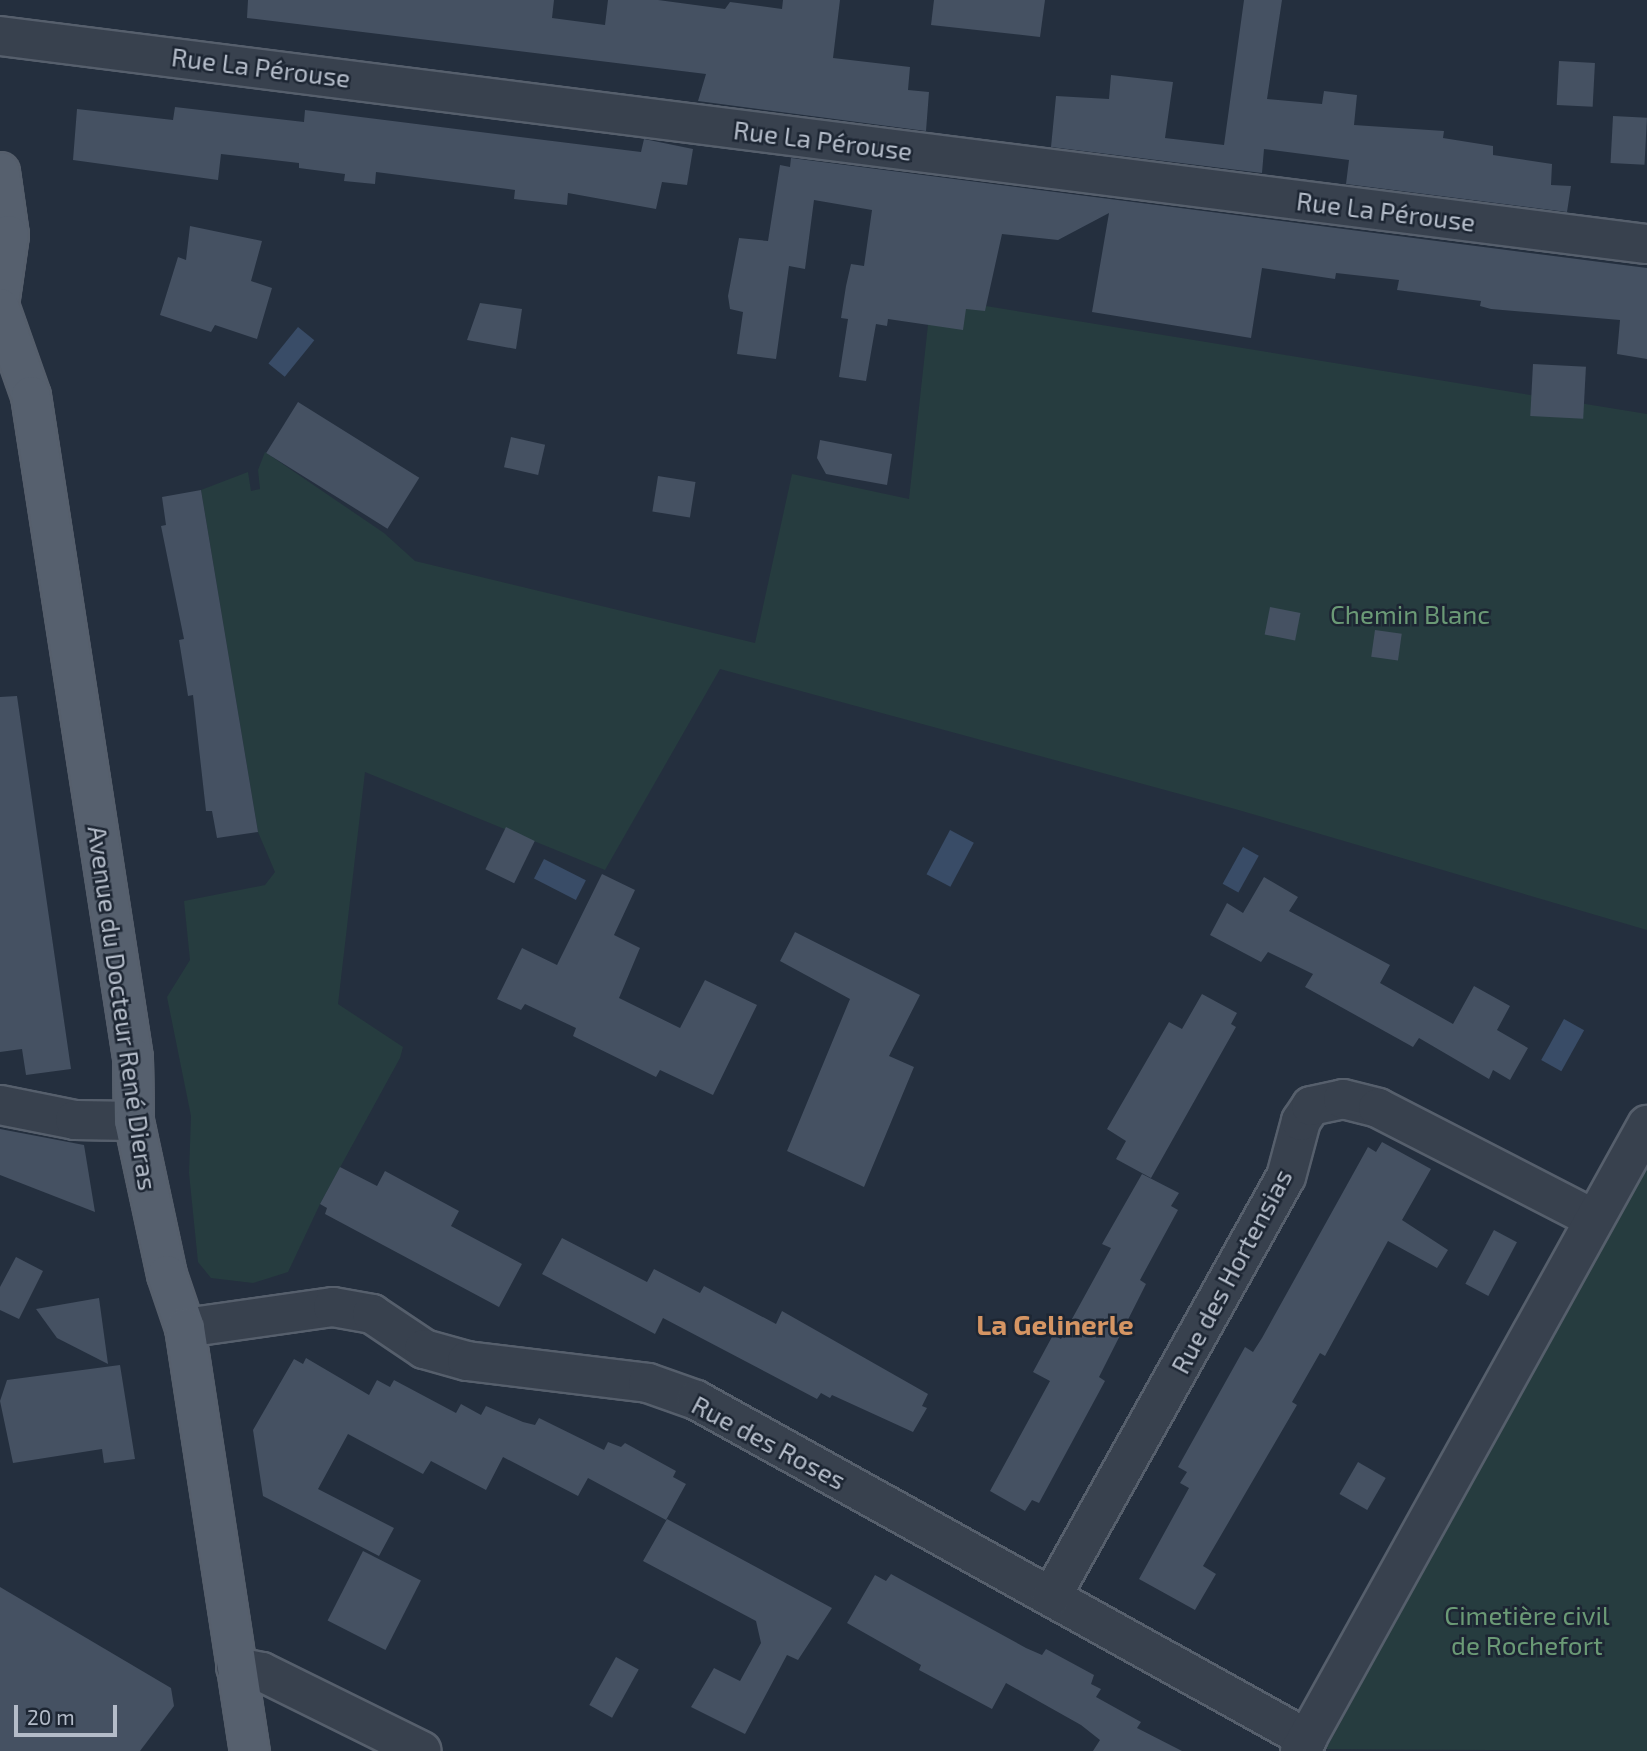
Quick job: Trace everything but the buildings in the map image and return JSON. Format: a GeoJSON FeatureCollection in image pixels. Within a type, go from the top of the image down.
{"type":"FeatureCollection","features":[{"type":"Feature","properties":{"kind":"main road"},"geometry":{"type":"LineString","coordinates":[[0,172],[9,235],[0,298]]}},
{"type":"Feature","properties":{"kind":"main road","name":"Avenue du Docteur René Dieras"},"geometry":{"type":"LineString","coordinates":[[0,308],[31,396],[133,1058],[134,1121],[167,1275],[185,1328],[250,1751]]}},
{"type":"Feature","properties":{"kind":"street","name":"Rue La Pérouse"},"geometry":{"type":"LineString","coordinates":[[0,36],[1647,244]]}},
{"type":"Feature","properties":{"kind":"street","name":"Rue des Hortensias"},"geometry":{"type":"LineString","coordinates":[[1051,1597],[1286,1177],[1301,1121],[1311,1106],[1343,1099],[1378,1108],[1594,1219]]}},
{"type":"Feature","properties":{"kind":"street"},"geometry":{"type":"LineString","coordinates":[[0,1105],[75,1119],[134,1121]]}},
{"type":"Feature","properties":{"kind":"street"},"geometry":{"type":"LineString","coordinates":[[1303,1745],[1647,1125]]}},
{"type":"Feature","properties":{"kind":"street","name":"Rue des Roses"},"geometry":{"type":"LineString","coordinates":[[185,1328],[333,1307],[372,1314],[424,1349],[467,1361],[648,1383],[696,1400],[1051,1597],[1303,1745]]}},
{"type":"Feature","properties":{"kind":"street"},"geometry":{"type":"LineString","coordinates":[[236,1667],[262,1672],[422,1751]]}},
{"type":"Feature","properties":{"kind":"green space","name":"Chemin Blanc"},"geometry":{"type":"Polygon","coordinates":[[[931,297],[1647,414],[1647,930],[1235,809],[720,669],[605,870],[365,772],[338,1004],[403,1047],[400,1058],[320,1204],[288,1272],[253,1283],[211,1278],[198,1262],[189,1173],[191,1116],[167,997],[190,960],[184,901],[265,885],[275,872],[258,832],[201,490],[248,472],[251,491],[260,489],[258,470],[265,452],[384,533],[415,561],[755,643],[792,474],[909,499],[931,297]]]}},
{"type":"Feature","properties":{"kind":"green space","name":"Cimetière civil de Rochefort"},"geometry":{"type":"Polygon","coordinates":[[[1647,1162],[1647,1751],[1326,1749],[1647,1162]]]}},
{"type":"Feature","properties":{"kind":"water"},"geometry":{"type":"Polygon","coordinates":[[[298,327],[314,340],[285,377],[268,364],[298,327]]]}},
{"type":"Feature","properties":{"kind":"water"},"geometry":{"type":"Polygon","coordinates":[[[950,830],[974,843],[950,887],[927,874],[950,830]]]}},
{"type":"Feature","properties":{"kind":"water"},"geometry":{"type":"Polygon","coordinates":[[[1243,847],[1259,856],[1238,892],[1223,884],[1243,847]]]}},
{"type":"Feature","properties":{"kind":"water"},"geometry":{"type":"Polygon","coordinates":[[[544,859],[586,880],[576,900],[534,879],[544,859]]]}},
{"type":"Feature","properties":{"kind":"water"},"geometry":{"type":"Polygon","coordinates":[[[1564,1019],[1584,1030],[1561,1071],[1541,1060],[1564,1019]]]}},
{"type":"Feature","properties":{"kind":"district","name":"La Gelinerle"},"geometry":{"type":"Point","coordinates":[1055,1324]}}]}
